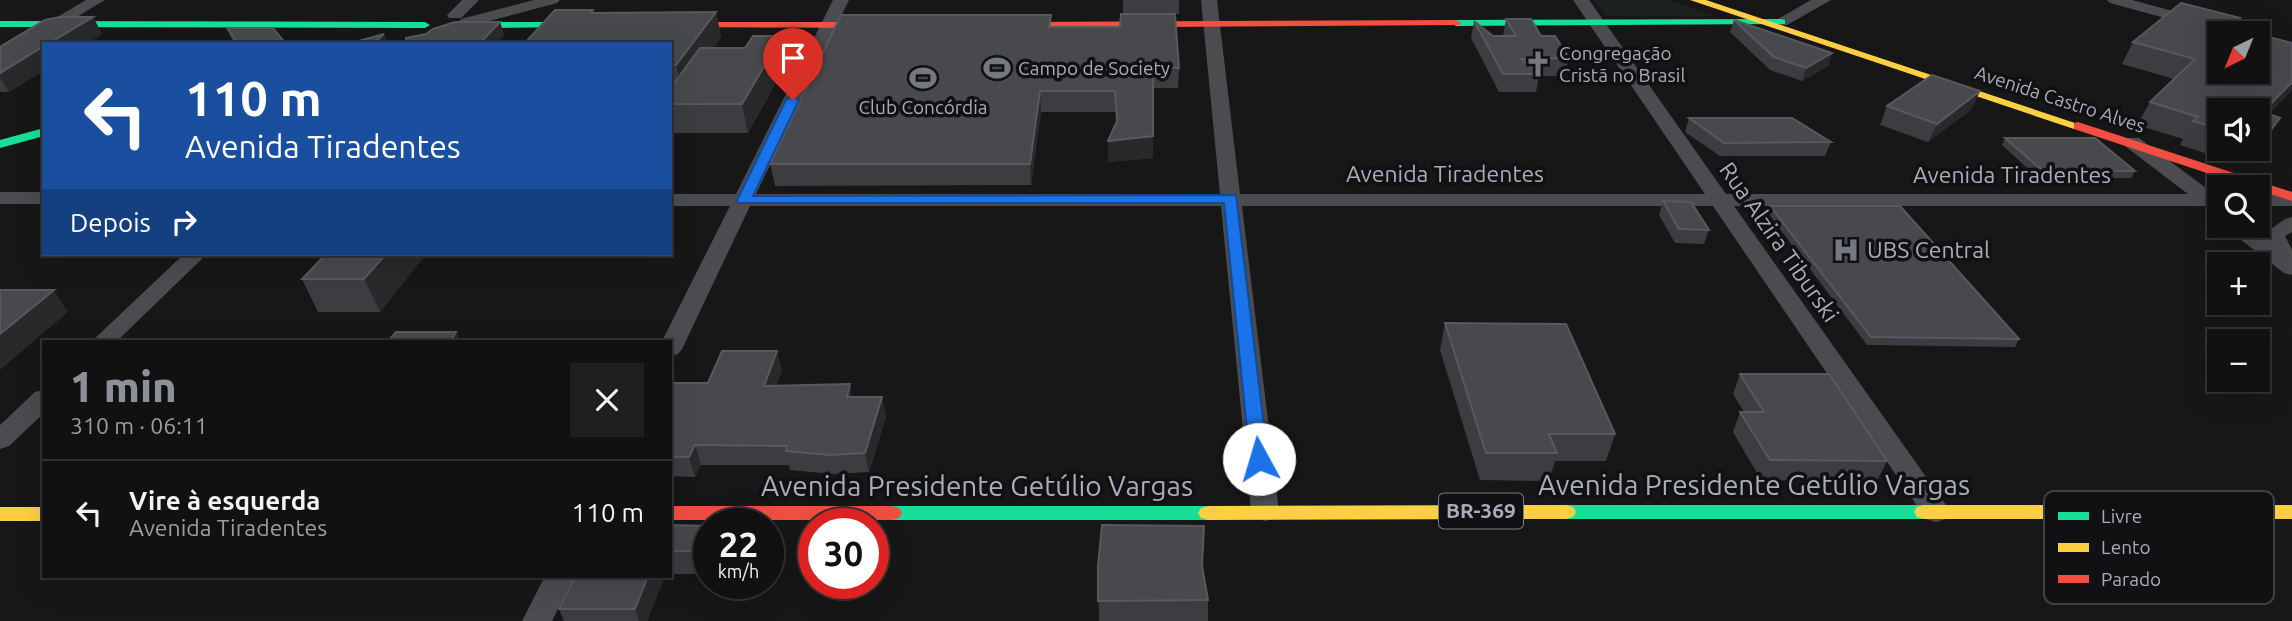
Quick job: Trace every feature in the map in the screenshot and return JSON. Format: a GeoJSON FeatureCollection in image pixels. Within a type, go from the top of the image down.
{"type":"FeatureCollection","features":[{"type":"Feature","properties":{"kind":"main road","name":"Avenida Castro Alves"},"geometry":{"type":"LineString","coordinates":[[1695,0],[1945,79]]}},
{"type":"Feature","properties":{"kind":"main road","name":"Avenida Castro Alves"},"geometry":{"type":"LineString","coordinates":[[1713,0],[2129,140],[2292,190]]}},
{"type":"Feature","properties":{"kind":"main road"},"geometry":{"type":"LineString","coordinates":[[992,25],[1781,22]]}},
{"type":"Feature","properties":{"kind":"main road"},"geometry":{"type":"LineString","coordinates":[[0,24],[599,25]]}},
{"type":"Feature","properties":{"kind":"main road"},"geometry":{"type":"LineString","coordinates":[[653,25],[893,25]]}},
{"type":"Feature","properties":{"kind":"main road"},"geometry":{"type":"LineString","coordinates":[[364,41],[447,26]]}},
{"type":"Feature","properties":{"kind":"main road"},"geometry":{"type":"LineString","coordinates":[[398,41],[447,26]]}},
{"type":"Feature","properties":{"kind":"main road"},"geometry":{"type":"LineString","coordinates":[[0,134],[42,124]]}},
{"type":"Feature","properties":{"kind":"main road"},"geometry":{"type":"LineString","coordinates":[[0,144],[42,133]]}},
{"type":"Feature","properties":{"kind":"main road","name":"Avenida Castro Alves"},"geometry":{"type":"LineString","coordinates":[[2129,140],[2292,199]]}},
{"type":"Feature","properties":{"kind":"main road","name":"Avenida Presidente Getúlio Vargas"},"geometry":{"type":"LineString","coordinates":[[672,513],[2044,512]]}},
{"type":"Feature","properties":{"kind":"main road","name":"Avenida Presidente Getúlio Vargas"},"geometry":{"type":"LineString","coordinates":[[2274,512],[2292,512]]}},
{"type":"Feature","properties":{"kind":"main road"},"geometry":{"type":"LineString","coordinates":[[0,514],[42,514]]}},
{"type":"Feature","properties":{"kind":"street"},"geometry":{"type":"LineString","coordinates":[[0,58],[97,0]]}},
{"type":"Feature","properties":{"kind":"street"},"geometry":{"type":"LineString","coordinates":[[424,42],[447,26],[471,0]]}},
{"type":"Feature","properties":{"kind":"street"},"geometry":{"type":"LineString","coordinates":[[447,26],[521,0]]}},
{"type":"Feature","properties":{"kind":"street"},"geometry":{"type":"LineString","coordinates":[[447,26],[552,0]]}},
{"type":"Feature","properties":{"kind":"street"},"geometry":{"type":"LineString","coordinates":[[672,345],[841,0]]}},
{"type":"Feature","properties":{"kind":"street"},"geometry":{"type":"LineString","coordinates":[[1209,0],[1265,511]]}},
{"type":"Feature","properties":{"kind":"street","name":"Rua Alzira Tiburski"},"geometry":{"type":"LineString","coordinates":[[1581,0],[1936,512]]}},
{"type":"Feature","properties":{"kind":"street"},"geometry":{"type":"LineString","coordinates":[[1781,22],[1823,0]]}},
{"type":"Feature","properties":{"kind":"street"},"geometry":{"type":"LineString","coordinates":[[2115,0],[2207,25]]}},
{"type":"Feature","properties":{"kind":"street"},"geometry":{"type":"LineString","coordinates":[[2129,140],[2207,200]]}},
{"type":"Feature","properties":{"kind":"street"},"geometry":{"type":"LineString","coordinates":[[0,198],[42,198]]}},
{"type":"Feature","properties":{"kind":"street","name":"Avenida Tiradentes"},"geometry":{"type":"LineString","coordinates":[[672,200],[1716,198],[2207,204]]}},
{"type":"Feature","properties":{"kind":"street"},"geometry":{"type":"LineString","coordinates":[[2270,200],[2292,199]]}},
{"type":"Feature","properties":{"kind":"street"},"geometry":{"type":"LineString","coordinates":[[2292,223],[2274,234],[2277,246],[2292,266]]}},
{"type":"Feature","properties":{"kind":"street"},"geometry":{"type":"LineString","coordinates":[[2251,238],[2292,266]]}},
{"type":"Feature","properties":{"kind":"street"},"geometry":{"type":"LineString","coordinates":[[105,340],[194,256]]}},
{"type":"Feature","properties":{"kind":"street"},"geometry":{"type":"LineString","coordinates":[[0,440],[42,400]]}},
{"type":"Feature","properties":{"kind":"street"},"geometry":{"type":"LineString","coordinates":[[537,621],[558,578]]}},
{"type":"Feature","properties":{"kind":"shaded area"},"geometry":{"type":"Polygon","coordinates":[[[1594,0],[1669,0],[1715,16],[1606,16],[1594,0]]]}},
{"type":"Feature","properties":{"kind":"building"},"geometry":{"type":"Polygon","coordinates":[[[2181,3],[2240,18],[2236,21],[2207,21],[2207,84],[2270,84],[2270,37],[2292,43],[2292,82],[2270,105],[2270,98],[2207,98],[2207,125],[2193,121],[2198,117],[2150,102],[2195,59],[2133,42],[2181,3]]]}},
{"type":"Feature","properties":{"kind":"building"},"geometry":{"type":"Polygon","coordinates":[[[555,10],[593,10],[591,13],[716,12],[676,65],[672,65],[672,42],[526,42],[555,10]]]}},
{"type":"Feature","properties":{"kind":"building"},"geometry":{"type":"Polygon","coordinates":[[[1121,14],[1175,14],[1179,68],[1153,67],[1153,136],[1108,141],[1117,121],[1115,91],[1040,91],[1030,164],[770,164],[841,15],[1051,15],[1049,27],[1120,27],[1121,14]]]}},
{"type":"Feature","properties":{"kind":"building"},"geometry":{"type":"Polygon","coordinates":[[[93,17],[51,42],[42,42],[42,47],[0,73],[0,47],[45,20],[93,17]]]}},
{"type":"Feature","properties":{"kind":"building"},"geometry":{"type":"Polygon","coordinates":[[[1506,19],[1531,19],[1541,36],[1555,36],[1569,58],[1521,59],[1540,74],[1503,74],[1474,21],[1493,36],[1516,36],[1506,19]]]}},
{"type":"Feature","properties":{"kind":"building"},"geometry":{"type":"Polygon","coordinates":[[[1734,20],[1832,53],[1806,68],[1774,57],[1734,20]]]}},
{"type":"Feature","properties":{"kind":"building"},"geometry":{"type":"Polygon","coordinates":[[[455,22],[500,22],[481,42],[406,41],[406,38],[426,34],[455,22]]]}},
{"type":"Feature","properties":{"kind":"building"},"geometry":{"type":"Polygon","coordinates":[[[227,28],[273,28],[284,42],[237,42],[227,28]]]}},
{"type":"Feature","properties":{"kind":"building"},"geometry":{"type":"Polygon","coordinates":[[[384,34],[375,42],[355,42],[384,34]]]}},
{"type":"Feature","properties":{"kind":"building"},"geometry":{"type":"Polygon","coordinates":[[[753,36],[782,36],[742,104],[672,104],[672,86],[700,48],[745,48],[753,36]]]}},
{"type":"Feature","properties":{"kind":"building"},"geometry":{"type":"Polygon","coordinates":[[[1932,75],[1980,91],[1937,124],[1887,106],[1932,75]]]}},
{"type":"Feature","properties":{"kind":"building"},"geometry":{"type":"Polygon","coordinates":[[[2270,114],[2280,118],[2270,131],[2270,114]]]}},
{"type":"Feature","properties":{"kind":"building"},"geometry":{"type":"Polygon","coordinates":[[[1689,118],[1792,118],[1831,142],[1724,143],[1689,118]]]}},
{"type":"Feature","properties":{"kind":"building"},"geometry":{"type":"Polygon","coordinates":[[[2005,138],[2095,138],[2135,171],[2042,170],[2005,138]]]}},
{"type":"Feature","properties":{"kind":"building"},"geometry":{"type":"Polygon","coordinates":[[[1663,201],[1691,202],[1709,230],[1679,229],[1663,201]]]}},
{"type":"Feature","properties":{"kind":"building"},"geometry":{"type":"Polygon","coordinates":[[[1770,206],[1900,206],[2019,339],[1871,337],[1770,206]]]}},
{"type":"Feature","properties":{"kind":"building"},"geometry":{"type":"Polygon","coordinates":[[[324,256],[384,256],[364,279],[302,279],[324,256]]]}},
{"type":"Feature","properties":{"kind":"building"},"geometry":{"type":"Polygon","coordinates":[[[0,290],[54,290],[0,334],[0,290]]]}},
{"type":"Feature","properties":{"kind":"building"},"geometry":{"type":"Polygon","coordinates":[[[1445,323],[1566,324],[1615,434],[1549,434],[1557,453],[1486,453],[1445,323]]]}},
{"type":"Feature","properties":{"kind":"building"},"geometry":{"type":"Polygon","coordinates":[[[396,332],[456,332],[451,340],[389,340],[396,332]]]}},
{"type":"Feature","properties":{"kind":"building"},"geometry":{"type":"Polygon","coordinates":[[[722,351],[777,351],[764,386],[850,384],[847,397],[882,397],[865,453],[830,455],[786,451],[787,446],[695,445],[689,457],[672,457],[672,383],[708,383],[722,351]]]}},
{"type":"Feature","properties":{"kind":"building"},"geometry":{"type":"Polygon","coordinates":[[[1740,374],[1829,374],[1887,461],[1770,460],[1740,412],[1764,412],[1740,374]]]}},
{"type":"Feature","properties":{"kind":"building"},"geometry":{"type":"Polygon","coordinates":[[[672,525],[693,526],[693,551],[672,551],[672,525]]]}},
{"type":"Feature","properties":{"kind":"building"},"geometry":{"type":"Polygon","coordinates":[[[1102,525],[1204,526],[1202,566],[1208,600],[1098,601],[1102,525]]]}},
{"type":"Feature","properties":{"kind":"building"},"geometry":{"type":"Polygon","coordinates":[[[574,578],[647,578],[635,609],[559,609],[574,578]]]}},
{"type":"Feature","properties":{"kind":"traffic: fast"},"geometry":{"type":"LineString","coordinates":[[1456,23],[1781,22]]}},
{"type":"Feature","properties":{"kind":"traffic: fast"},"geometry":{"type":"LineString","coordinates":[[0,24],[425,25]]}},
{"type":"Feature","properties":{"kind":"traffic: fast"},"geometry":{"type":"LineString","coordinates":[[463,25],[587,25]]}},
{"type":"Feature","properties":{"kind":"traffic: fast"},"geometry":{"type":"LineString","coordinates":[[0,144],[42,133]]}},
{"type":"Feature","properties":{"kind":"traffic: fast"},"geometry":{"type":"LineString","coordinates":[[1566,512],[1924,512]]}},
{"type":"Feature","properties":{"kind":"traffic: fast"},"geometry":{"type":"LineString","coordinates":[[892,513],[1208,513]]}},
{"type":"Feature","properties":{"kind":"traffic: slow"},"geometry":{"type":"LineString","coordinates":[[1695,0],[2078,126]]}},
{"type":"Feature","properties":{"kind":"traffic: slow"},"geometry":{"type":"LineString","coordinates":[[1208,513],[1566,512]]}},
{"type":"Feature","properties":{"kind":"traffic: slow"},"geometry":{"type":"LineString","coordinates":[[1924,512],[2044,512]]}},
{"type":"Feature","properties":{"kind":"traffic: slow"},"geometry":{"type":"LineString","coordinates":[[2274,512],[2292,512]]}},
{"type":"Feature","properties":{"kind":"traffic: slow"},"geometry":{"type":"LineString","coordinates":[[0,514],[42,514]]}},
{"type":"Feature","properties":{"kind":"traffic: jam"},"geometry":{"type":"LineString","coordinates":[[1008,25],[1456,23]]}},
{"type":"Feature","properties":{"kind":"traffic: jam"},"geometry":{"type":"LineString","coordinates":[[672,25],[881,25]]}},
{"type":"Feature","properties":{"kind":"traffic: jam"},"geometry":{"type":"LineString","coordinates":[[2078,126],[2292,197]]}},
{"type":"Feature","properties":{"kind":"traffic: jam"},"geometry":{"type":"LineString","coordinates":[[672,513],[892,513]]}},
{"type":"Feature","properties":{"kind":"place","name":"Congregação Cristã no Brasil"},"geometry":{"type":"Point","coordinates":[1538,64]}},
{"type":"Feature","properties":{"kind":"place","name":"Campo de Society"},"geometry":{"type":"Point","coordinates":[997,68]}},
{"type":"Feature","properties":{"kind":"place","name":"Club Concórdia"},"geometry":{"type":"Point","coordinates":[923,78]}},
{"type":"Feature","properties":{"kind":"place","name":"UBS Central"},"geometry":{"type":"Point","coordinates":[1846,250]}},
{"type":"Feature","properties":{"kind":"route"},"geometry":{"type":"LineString","coordinates":[[793,100],[744,200],[1231,198],[1259,459]]}}]}
